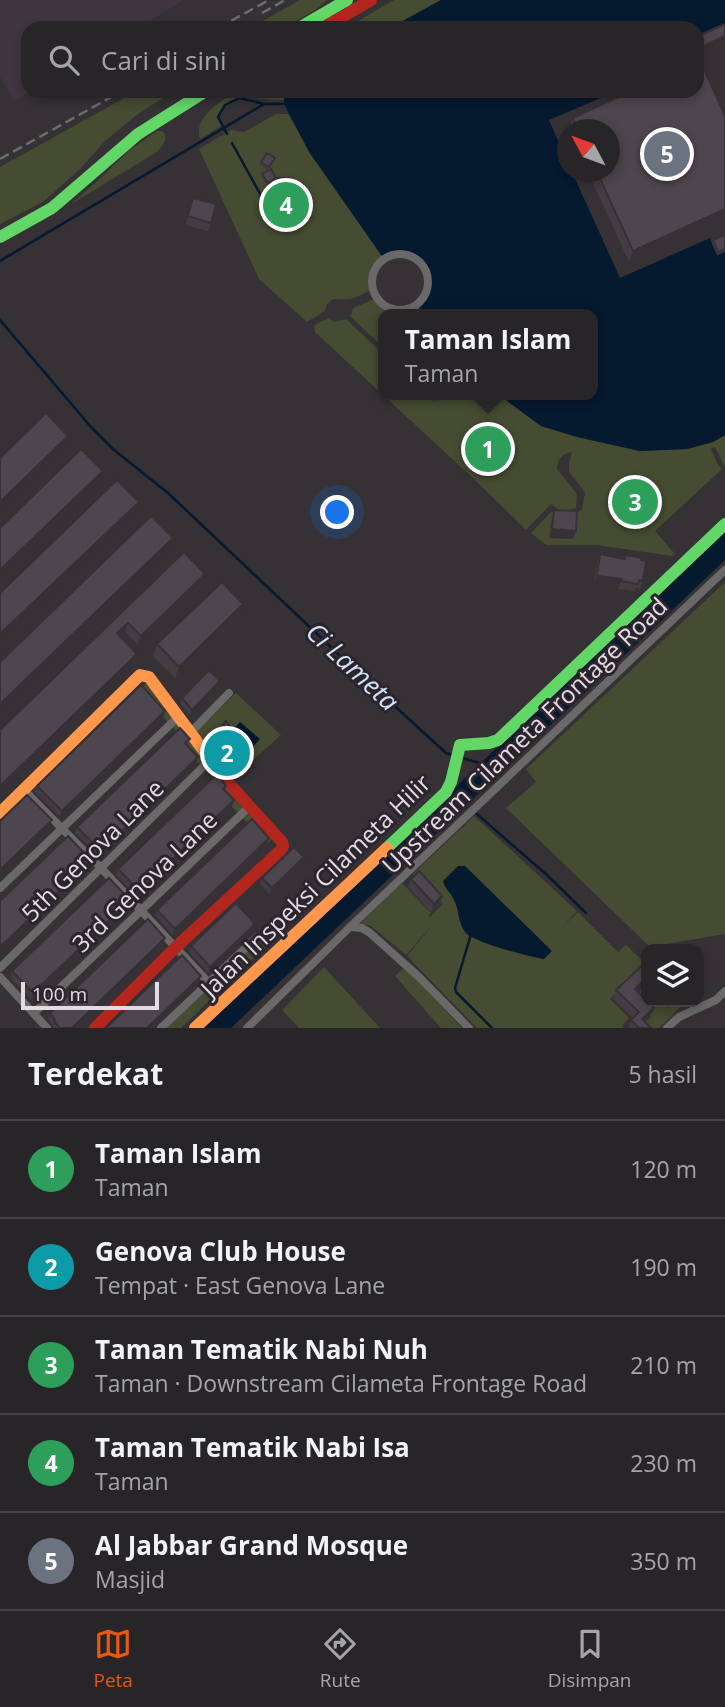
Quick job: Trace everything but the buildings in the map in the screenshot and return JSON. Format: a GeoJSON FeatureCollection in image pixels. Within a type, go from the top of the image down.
{"type":"FeatureCollection","features":[{"type":"Feature","properties":{"kind":"street"},"geometry":{"type":"LineString","coordinates":[[311,21],[347,0]]}},
{"type":"Feature","properties":{"kind":"street"},"geometry":{"type":"LineString","coordinates":[[335,21],[371,0]]}},
{"type":"Feature","properties":{"kind":"street"},"geometry":{"type":"LineString","coordinates":[[0,237],[52,208],[138,134],[194,98]]}},
{"type":"Feature","properties":{"kind":"street"},"geometry":{"type":"LineString","coordinates":[[394,309],[385,306],[375,295],[372,286],[373,274],[384,259],[401,254],[418,260],[425,270],[428,285],[420,301],[406,309]]}},
{"type":"Feature","properties":{"kind":"street","name":"Jalan Inspeksi Cilameta Hilir"},"geometry":{"type":"LineString","coordinates":[[195,1028],[446,792],[462,744],[498,740],[725,524]]}},
{"type":"Feature","properties":{"kind":"street","name":"Upstream Cilameta Frontage Road"},"geometry":{"type":"LineString","coordinates":[[247,1028],[725,570]]}},
{"type":"Feature","properties":{"kind":"street"},"geometry":{"type":"LineString","coordinates":[[0,813],[140,675],[145,675],[228,783],[282,842],[281,850],[176,947],[94,1028]]}},
{"type":"Feature","properties":{"kind":"street"},"geometry":{"type":"LineString","coordinates":[[190,733],[229,693]]}},
{"type":"Feature","properties":{"kind":"street"},"geometry":{"type":"LineString","coordinates":[[0,888],[178,717]]}},
{"type":"Feature","properties":{"kind":"street","name":"5th Genova Lane"},"geometry":{"type":"LineString","coordinates":[[0,968],[211,759]]}},
{"type":"Feature","properties":{"kind":"street"},"geometry":{"type":"LineString","coordinates":[[24,790],[209,983]]}},
{"type":"Feature","properties":{"kind":"street","name":"3rd Genova Lane"},"geometry":{"type":"LineString","coordinates":[[34,1013],[250,806]]}},
{"type":"Feature","properties":{"kind":"street"},"geometry":{"type":"LineString","coordinates":[[350,927],[362,928],[370,933],[418,976],[469,1028]]}},
{"type":"Feature","properties":{"kind":"street"},"geometry":{"type":"LineString","coordinates":[[161,1028],[257,937]]}},
{"type":"Feature","properties":{"kind":"street"},"geometry":{"type":"LineString","coordinates":[[0,977],[47,1028]]}},
{"type":"Feature","properties":{"kind":"street"},"geometry":{"type":"LineString","coordinates":[[667,1028],[679,1017],[716,1000],[725,991]]}},
{"type":"Feature","properties":{"kind":"shaded area"},"geometry":{"type":"Polygon","coordinates":[[[0,0],[183,1],[149,21],[21,21],[21,97],[14,101],[0,77],[0,0]]]}},
{"type":"Feature","properties":{"kind":"green space"},"geometry":{"type":"Polygon","coordinates":[[[300,0],[327,0],[296,21],[262,21],[300,0]]]}},
{"type":"Feature","properties":{"kind":"green space"},"geometry":{"type":"Polygon","coordinates":[[[394,0],[441,0],[403,21],[358,21],[394,0]]]}},
{"type":"Feature","properties":{"kind":"green space"},"geometry":{"type":"Polygon","coordinates":[[[124,98],[163,98],[105,141],[80,169],[43,202],[0,224],[0,167],[124,98]]]}},
{"type":"Feature","properties":{"kind":"green space"},"geometry":{"type":"Polygon","coordinates":[[[226,98],[239,98],[231,101],[217,116],[221,126],[200,139],[201,123],[216,105],[226,98]]]}},
{"type":"Feature","properties":{"kind":"green space"},"geometry":{"type":"Polygon","coordinates":[[[246,98],[284,98],[284,100],[246,98]]]}},
{"type":"Feature","properties":{"kind":"green space"},"geometry":{"type":"Polygon","coordinates":[[[276,114],[288,114],[310,152],[384,259],[374,272],[373,289],[352,298],[331,300],[325,311],[307,322],[259,279],[199,149],[231,130],[244,132],[276,114]]]}},
{"type":"Feature","properties":{"kind":"green space"},"geometry":{"type":"Polygon","coordinates":[[[157,131],[162,131],[165,137],[157,152],[71,204],[131,149],[157,131]]]}},
{"type":"Feature","properties":{"kind":"green space"},"geometry":{"type":"Polygon","coordinates":[[[377,298],[395,309],[378,309],[378,342],[350,316],[353,308],[377,298]]]}},
{"type":"Feature","properties":{"kind":"green space"},"geometry":{"type":"Polygon","coordinates":[[[416,304],[420,309],[405,309],[416,304]]]}},
{"type":"Feature","properties":{"kind":"green space"},"geometry":{"type":"Polygon","coordinates":[[[329,318],[334,322],[346,319],[378,349],[378,390],[315,332],[316,324],[329,318]]]}},
{"type":"Feature","properties":{"kind":"green space"},"geometry":{"type":"Polygon","coordinates":[[[388,400],[506,400],[541,426],[640,451],[687,449],[713,442],[725,435],[725,467],[715,447],[711,449],[722,469],[655,531],[675,554],[672,556],[597,545],[546,545],[531,533],[552,511],[559,516],[572,517],[582,509],[585,493],[569,471],[572,452],[561,457],[557,469],[577,494],[576,508],[562,512],[551,504],[526,530],[388,400]]]}},
{"type":"Feature","properties":{"kind":"green space"},"geometry":{"type":"Polygon","coordinates":[[[725,582],[725,934],[667,944],[647,944],[506,808],[536,782],[526,769],[725,582]]]}},
{"type":"Feature","properties":{"kind":"green space"},"geometry":{"type":"Polygon","coordinates":[[[146,683],[273,838],[267,844],[223,797],[225,790],[186,751],[188,744],[139,691],[146,683]]]}},
{"type":"Feature","properties":{"kind":"green space"},"geometry":{"type":"Polygon","coordinates":[[[236,693],[281,735],[230,781],[195,733],[236,693]]]}},
{"type":"Feature","properties":{"kind":"green space"},"geometry":{"type":"Polygon","coordinates":[[[474,816],[577,911],[563,926],[578,912],[618,952],[626,945],[641,959],[641,967],[610,999],[629,1018],[622,1026],[624,1028],[477,1028],[407,956],[435,922],[406,955],[371,926],[360,924],[402,883],[431,913],[430,917],[443,904],[413,874],[474,816]]]}},
{"type":"Feature","properties":{"kind":"green space"},"geometry":{"type":"Polygon","coordinates":[[[263,936],[269,943],[181,1028],[166,1028],[263,936]]]}},
{"type":"Feature","properties":{"kind":"green space"},"geometry":{"type":"Polygon","coordinates":[[[324,967],[380,1028],[299,1028],[282,1010],[324,967]]]}},
{"type":"Feature","properties":{"kind":"green space"},"geometry":{"type":"Polygon","coordinates":[[[404,968],[462,1028],[441,1028],[395,976],[404,968]]]}},
{"type":"Feature","properties":{"kind":"green space"},"geometry":{"type":"Polygon","coordinates":[[[641,990],[641,1006],[633,998],[641,990]]]}},
{"type":"Feature","properties":{"kind":"green space"},"geometry":{"type":"Polygon","coordinates":[[[642,1007],[680,1007],[659,1028],[641,1027],[651,1017],[642,1007]]]}},
{"type":"Feature","properties":{"kind":"water"},"geometry":{"type":"Polygon","coordinates":[[[441,0],[725,0],[725,23],[704,32],[704,21],[403,21],[441,0]]]}},
{"type":"Feature","properties":{"kind":"water"},"geometry":{"type":"Polygon","coordinates":[[[284,98],[601,98],[549,120],[557,138],[557,182],[577,182],[620,278],[710,238],[717,255],[725,252],[725,435],[713,442],[687,449],[640,451],[541,426],[506,400],[598,400],[598,309],[420,309],[416,304],[424,295],[427,285],[423,266],[408,256],[397,255],[384,259],[309,152],[284,104],[284,98]]]}},
{"type":"Feature","properties":{"kind":"water"},"geometry":{"type":"Polygon","coordinates":[[[725,531],[725,560],[231,1028],[202,1028],[725,531]]]}},
{"type":"Feature","properties":{"kind":"water"},"geometry":{"type":"Polygon","coordinates":[[[240,722],[260,739],[251,749],[231,732],[240,722]]]}},
{"type":"Feature","properties":{"kind":"water"},"geometry":{"type":"Polygon","coordinates":[[[458,866],[465,866],[552,951],[544,959],[537,958],[489,944],[465,932],[453,897],[443,881],[458,866]]]}},
{"type":"Feature","properties":{"kind":"waterway"},"geometry":{"type":"LineString","coordinates":[[227,134],[218,117],[225,105],[239,98],[264,104]]}},
{"type":"Feature","properties":{"kind":"waterway"},"geometry":{"type":"LineString","coordinates":[[0,261],[264,104],[284,104]]}},
{"type":"Feature","properties":{"kind":"waterway"},"geometry":{"type":"LineString","coordinates":[[232,143],[264,201]]}},
{"type":"Feature","properties":{"kind":"waterway","name":"Ci Lameta"},"geometry":{"type":"LineString","coordinates":[[0,320],[91,427],[114,450],[168,493],[352,667],[446,753],[453,755]]}},
{"type":"Feature","properties":{"kind":"waterway","name":"Ci Lameta"},"geometry":{"type":"LineString","coordinates":[[462,758],[483,764]]}},
{"type":"Feature","properties":{"kind":"waterway"},"geometry":{"type":"LineString","coordinates":[[477,814],[586,913]]}},
{"type":"Feature","properties":{"kind":"waterway"},"geometry":{"type":"LineString","coordinates":[[471,934],[455,988],[492,1028]]}},
{"type":"Feature","properties":{"kind":"railway"},"geometry":{"type":"LineString","coordinates":[[231,21],[269,0]]}},
{"type":"Feature","properties":{"kind":"railway"},"geometry":{"type":"LineString","coordinates":[[262,13],[285,0]]}},
{"type":"Feature","properties":{"kind":"railway"},"geometry":{"type":"LineString","coordinates":[[0,159],[109,98]]}},
{"type":"Feature","properties":{"kind":"traffic: fast"},"geometry":{"type":"LineString","coordinates":[[311,21],[347,0]]}},
{"type":"Feature","properties":{"kind":"traffic: fast"},"geometry":{"type":"LineString","coordinates":[[0,237],[52,208],[138,134],[195,98]]}},
{"type":"Feature","properties":{"kind":"traffic: fast"},"geometry":{"type":"LineString","coordinates":[[387,848],[446,792],[460,745],[498,740],[725,524]]}},
{"type":"Feature","properties":{"kind":"traffic: slow"},"geometry":{"type":"LineString","coordinates":[[0,813],[140,675],[149,677],[224,778]]}},
{"type":"Feature","properties":{"kind":"traffic: slow"},"geometry":{"type":"LineString","coordinates":[[195,1028],[387,848]]}},
{"type":"Feature","properties":{"kind":"traffic: jam"},"geometry":{"type":"LineString","coordinates":[[335,21],[371,0]]}},
{"type":"Feature","properties":{"kind":"traffic: jam"},"geometry":{"type":"LineString","coordinates":[[95,1028],[176,947],[281,850],[282,842],[224,778]]}},
{"type":"Feature","properties":{"kind":"place","name":"Al Jabbar Grand Mosque"},"geometry":{"type":"Point","coordinates":[667,154]}},
{"type":"Feature","properties":{"kind":"place","name":"Taman Tematik Nabi Isa"},"geometry":{"type":"Point","coordinates":[286,205]}},
{"type":"Feature","properties":{"kind":"place","name":"Taman Islam"},"geometry":{"type":"Point","coordinates":[488,449]}},
{"type":"Feature","properties":{"kind":"place","name":"Taman Tematik Nabi Nuh"},"geometry":{"type":"Point","coordinates":[635,502]}},
{"type":"Feature","properties":{"kind":"place","name":"Genova Club House"},"geometry":{"type":"Point","coordinates":[227,753]}}]}
